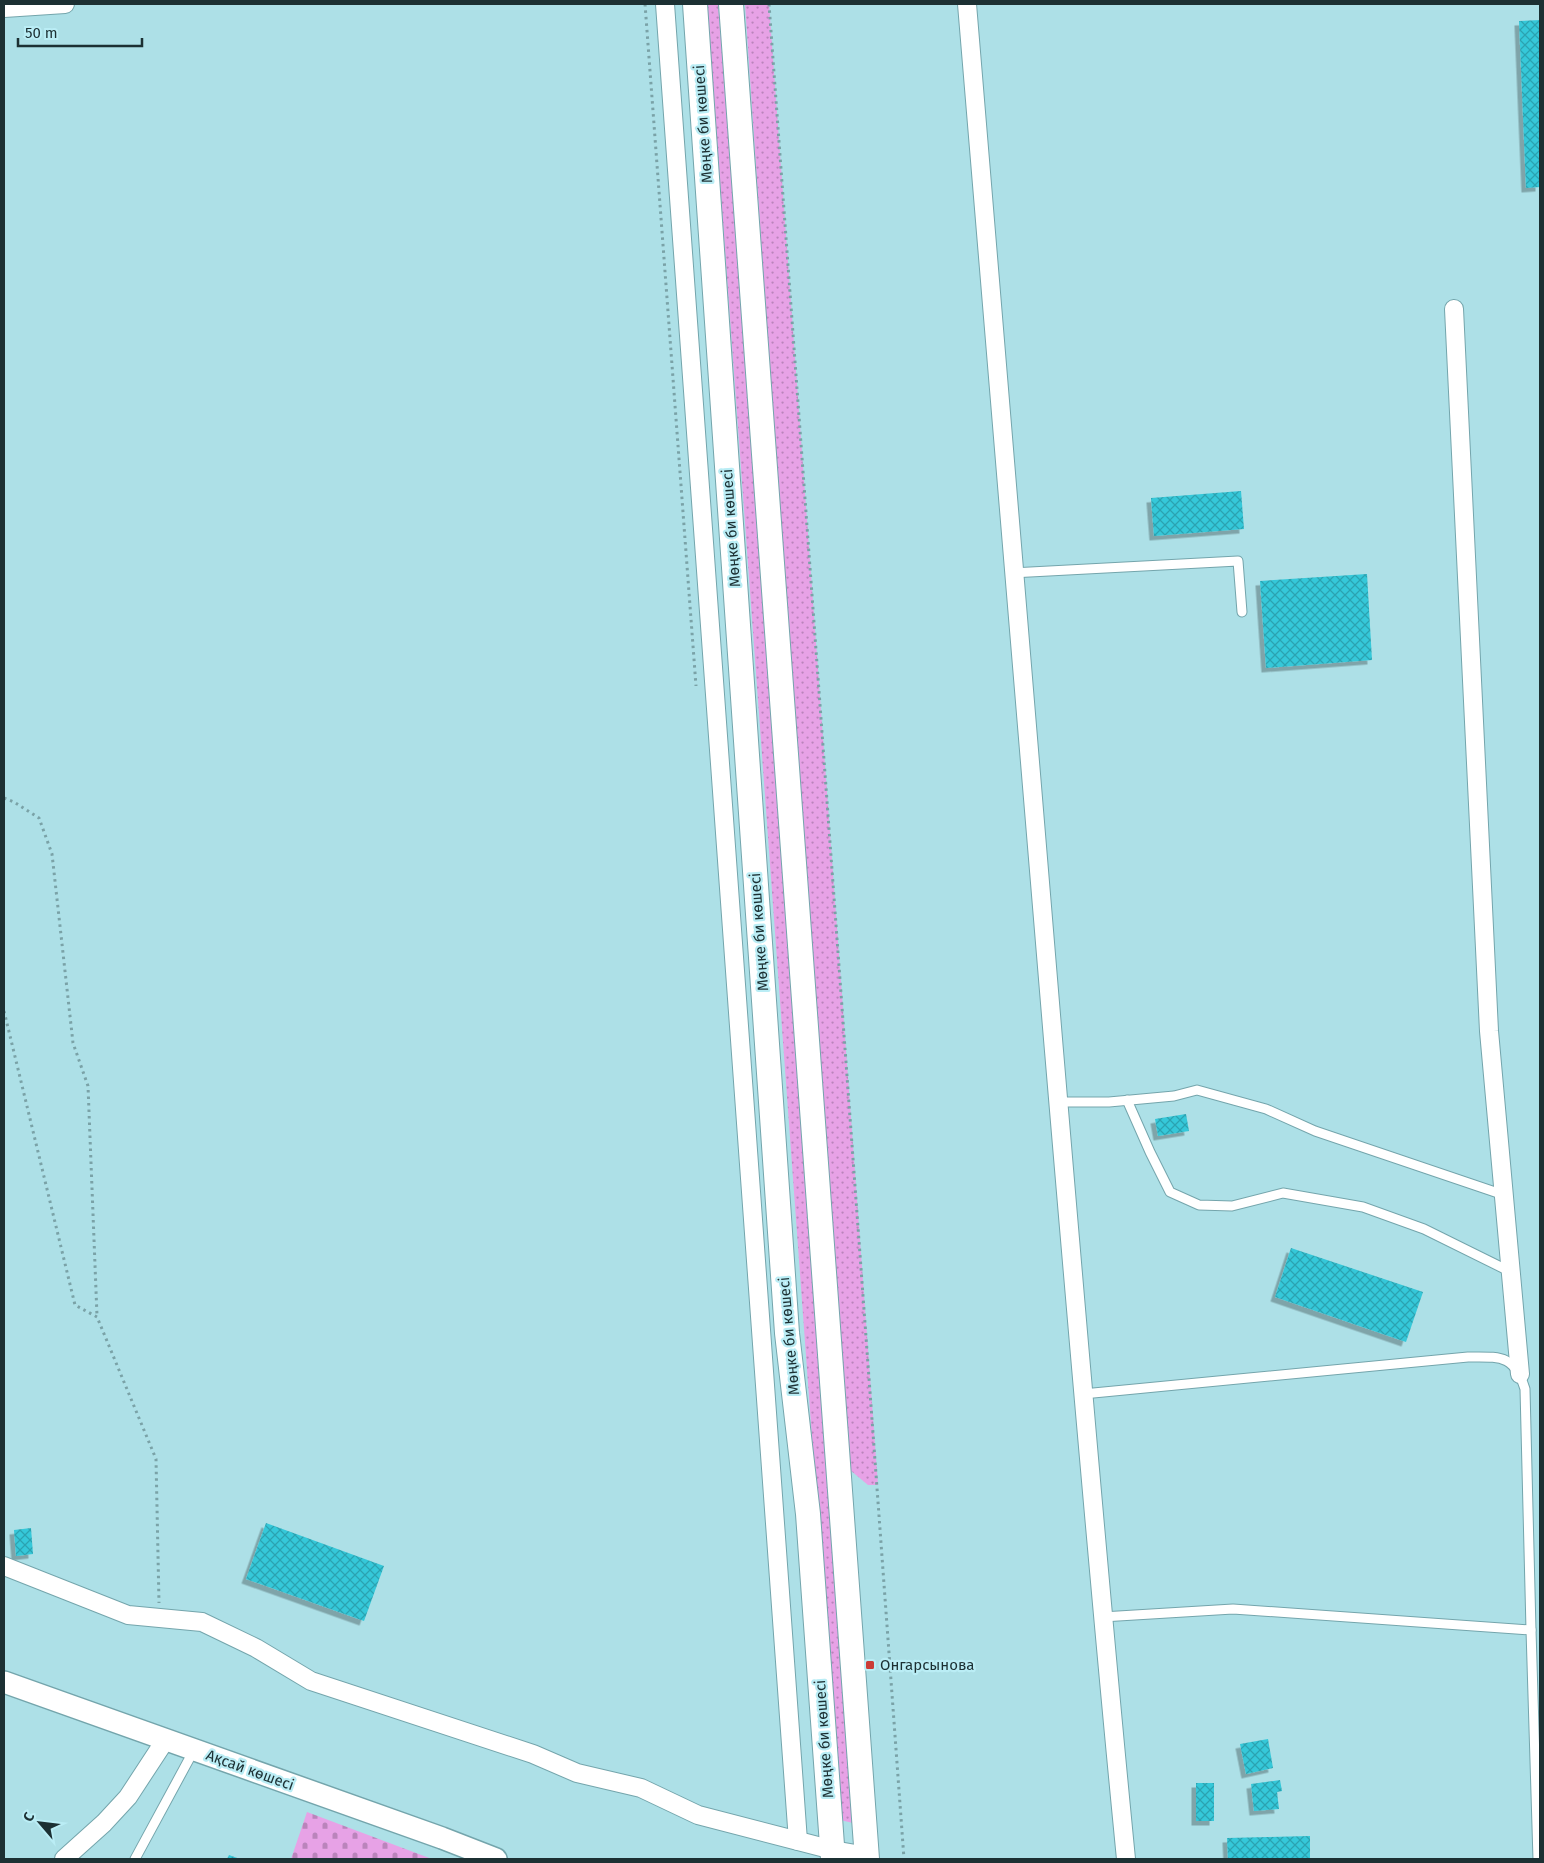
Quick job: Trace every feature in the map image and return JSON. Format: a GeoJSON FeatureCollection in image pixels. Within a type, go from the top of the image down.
{"type":"FeatureCollection","features":[{"type":"Feature","properties":{"kind":"main road","name":"Мөңке би көшесі"},"geometry":{"type":"LineString","coordinates":[[695,4],[787,1333],[808,1514],[833,1854]]}},
{"type":"Feature","properties":{"kind":"main road"},"geometry":{"type":"LineString","coordinates":[[732,4],[867,1858]]}},
{"type":"Feature","properties":{"kind":"street"},"geometry":{"type":"LineString","coordinates":[[4,8],[65,4]]}},
{"type":"Feature","properties":{"kind":"street"},"geometry":{"type":"LineString","coordinates":[[665,4],[798,1841]]}},
{"type":"Feature","properties":{"kind":"street"},"geometry":{"type":"LineString","coordinates":[[967,4],[1013,573],[1102,1617],[1126,1859]]}},
{"type":"Feature","properties":{"kind":"street"},"geometry":{"type":"LineString","coordinates":[[1454,309],[1489,1031],[1520,1374]]}},
{"type":"Feature","properties":{"kind":"street"},"geometry":{"type":"LineString","coordinates":[[4,1566],[128,1615],[202,1622],[256,1648],[311,1680],[533,1754],[577,1773],[641,1788],[698,1815],[798,1841],[833,1854],[867,1858]]}},
{"type":"Feature","properties":{"kind":"street","name":"Ақсай көшесі"},"geometry":{"type":"LineString","coordinates":[[4,1682],[496,1859]]}},
{"type":"Feature","properties":{"kind":"street"},"geometry":{"type":"LineString","coordinates":[[64,1859],[104,1823],[128,1797],[166,1740]]}},
{"type":"Feature","properties":{"kind":"lane"},"geometry":{"type":"LineString","coordinates":[[1013,573],[1238,561],[1242,612]]}},
{"type":"Feature","properties":{"kind":"lane"},"geometry":{"type":"LineString","coordinates":[[1058,1102],[1127,1100],[1174,1096],[1196,1090],[1266,1109],[1314,1131],[1504,1195]]}},
{"type":"Feature","properties":{"kind":"lane"},"geometry":{"type":"LineString","coordinates":[[1127,1100],[1170,1192],[1199,1205],[1232,1206],[1283,1193],[1363,1207],[1424,1229],[1511,1272]]}},
{"type":"Feature","properties":{"kind":"lane"},"geometry":{"type":"LineString","coordinates":[[1083,1394],[1468,1357],[1499,1357],[1511,1364],[1520,1374],[1524,1389],[1538,1859]]}},
{"type":"Feature","properties":{"kind":"lane"},"geometry":{"type":"LineString","coordinates":[[1102,1617],[1233,1609],[1531,1630]]}},
{"type":"Feature","properties":{"kind":"lane"},"geometry":{"type":"LineString","coordinates":[[135,1859],[195,1750]]}},
{"type":"Feature","properties":{"kind":"path"},"geometry":{"type":"LineString","coordinates":[[769,4],[904,1859]]}},
{"type":"Feature","properties":{"kind":"path"},"geometry":{"type":"LineString","coordinates":[[4,798],[40,818],[52,854],[73,1043],[88,1086],[97,1317],[156,1459],[160,1618]]}},
{"type":"Feature","properties":{"kind":"path"},"geometry":{"type":"LineString","coordinates":[[4,1011],[75,1305],[97,1317]]}},
{"type":"Feature","properties":{"kind":"green space"},"geometry":{"type":"Polygon","coordinates":[[[707,4],[718,4],[738,253],[853,1823],[840,1820],[707,4]]]}},
{"type":"Feature","properties":{"kind":"green space"},"geometry":{"type":"Polygon","coordinates":[[[745,4],[769,4],[878,1485],[868,1485],[850,1470],[774,432],[745,4]]]}},
{"type":"Feature","properties":{"kind":"green space"},"geometry":{"type":"Polygon","coordinates":[[[307,1812],[432,1859],[291,1859],[307,1812]]]}},
{"type":"Feature","properties":{"kind":"building"},"geometry":{"type":"Polygon","coordinates":[[[1540,20],[1540,187],[1526,188],[1519,21],[1540,20]]]}},
{"type":"Feature","properties":{"kind":"building"},"geometry":{"type":"Polygon","coordinates":[[[1241,491],[1244,529],[1154,536],[1151,498],[1241,491]]]}},
{"type":"Feature","properties":{"kind":"building"},"geometry":{"type":"Polygon","coordinates":[[[1367,574],[1372,660],[1266,668],[1260,581],[1367,574]]]}},
{"type":"Feature","properties":{"kind":"building"},"geometry":{"type":"Polygon","coordinates":[[[1186,1114],[1189,1131],[1158,1136],[1155,1119],[1186,1114]]]}},
{"type":"Feature","properties":{"kind":"building"},"geometry":{"type":"Polygon","coordinates":[[[1291,1248],[1423,1292],[1406,1342],[1275,1297],[1291,1248]]]}},
{"type":"Feature","properties":{"kind":"building"},"geometry":{"type":"Polygon","coordinates":[[[266,1523],[384,1566],[364,1621],[246,1579],[266,1523]]]}},
{"type":"Feature","properties":{"kind":"building"},"geometry":{"type":"Polygon","coordinates":[[[31,1528],[33,1554],[16,1556],[14,1530],[31,1528]]]}},
{"type":"Feature","properties":{"kind":"building"},"geometry":{"type":"Polygon","coordinates":[[[1268,1739],[1273,1768],[1246,1774],[1240,1744],[1268,1739]]]}},
{"type":"Feature","properties":{"kind":"building"},"geometry":{"type":"Polygon","coordinates":[[[1280,1780],[1282,1791],[1277,1792],[1279,1809],[1254,1811],[1251,1784],[1280,1780]]]}},
{"type":"Feature","properties":{"kind":"building"},"geometry":{"type":"Polygon","coordinates":[[[1196,1783],[1214,1783],[1214,1821],[1196,1821],[1196,1783]]]}},
{"type":"Feature","properties":{"kind":"building"},"geometry":{"type":"Polygon","coordinates":[[[1310,1836],[1310,1859],[1228,1859],[1227,1838],[1310,1836]]]}},
{"type":"Feature","properties":{"kind":"building"},"geometry":{"type":"Polygon","coordinates":[[[229,1855],[240,1859],[227,1859],[229,1855]]]}},
{"type":"Feature","properties":{"kind":"place","name":"Онгарсынова"},"geometry":{"type":"Point","coordinates":[870,1665]}}]}
